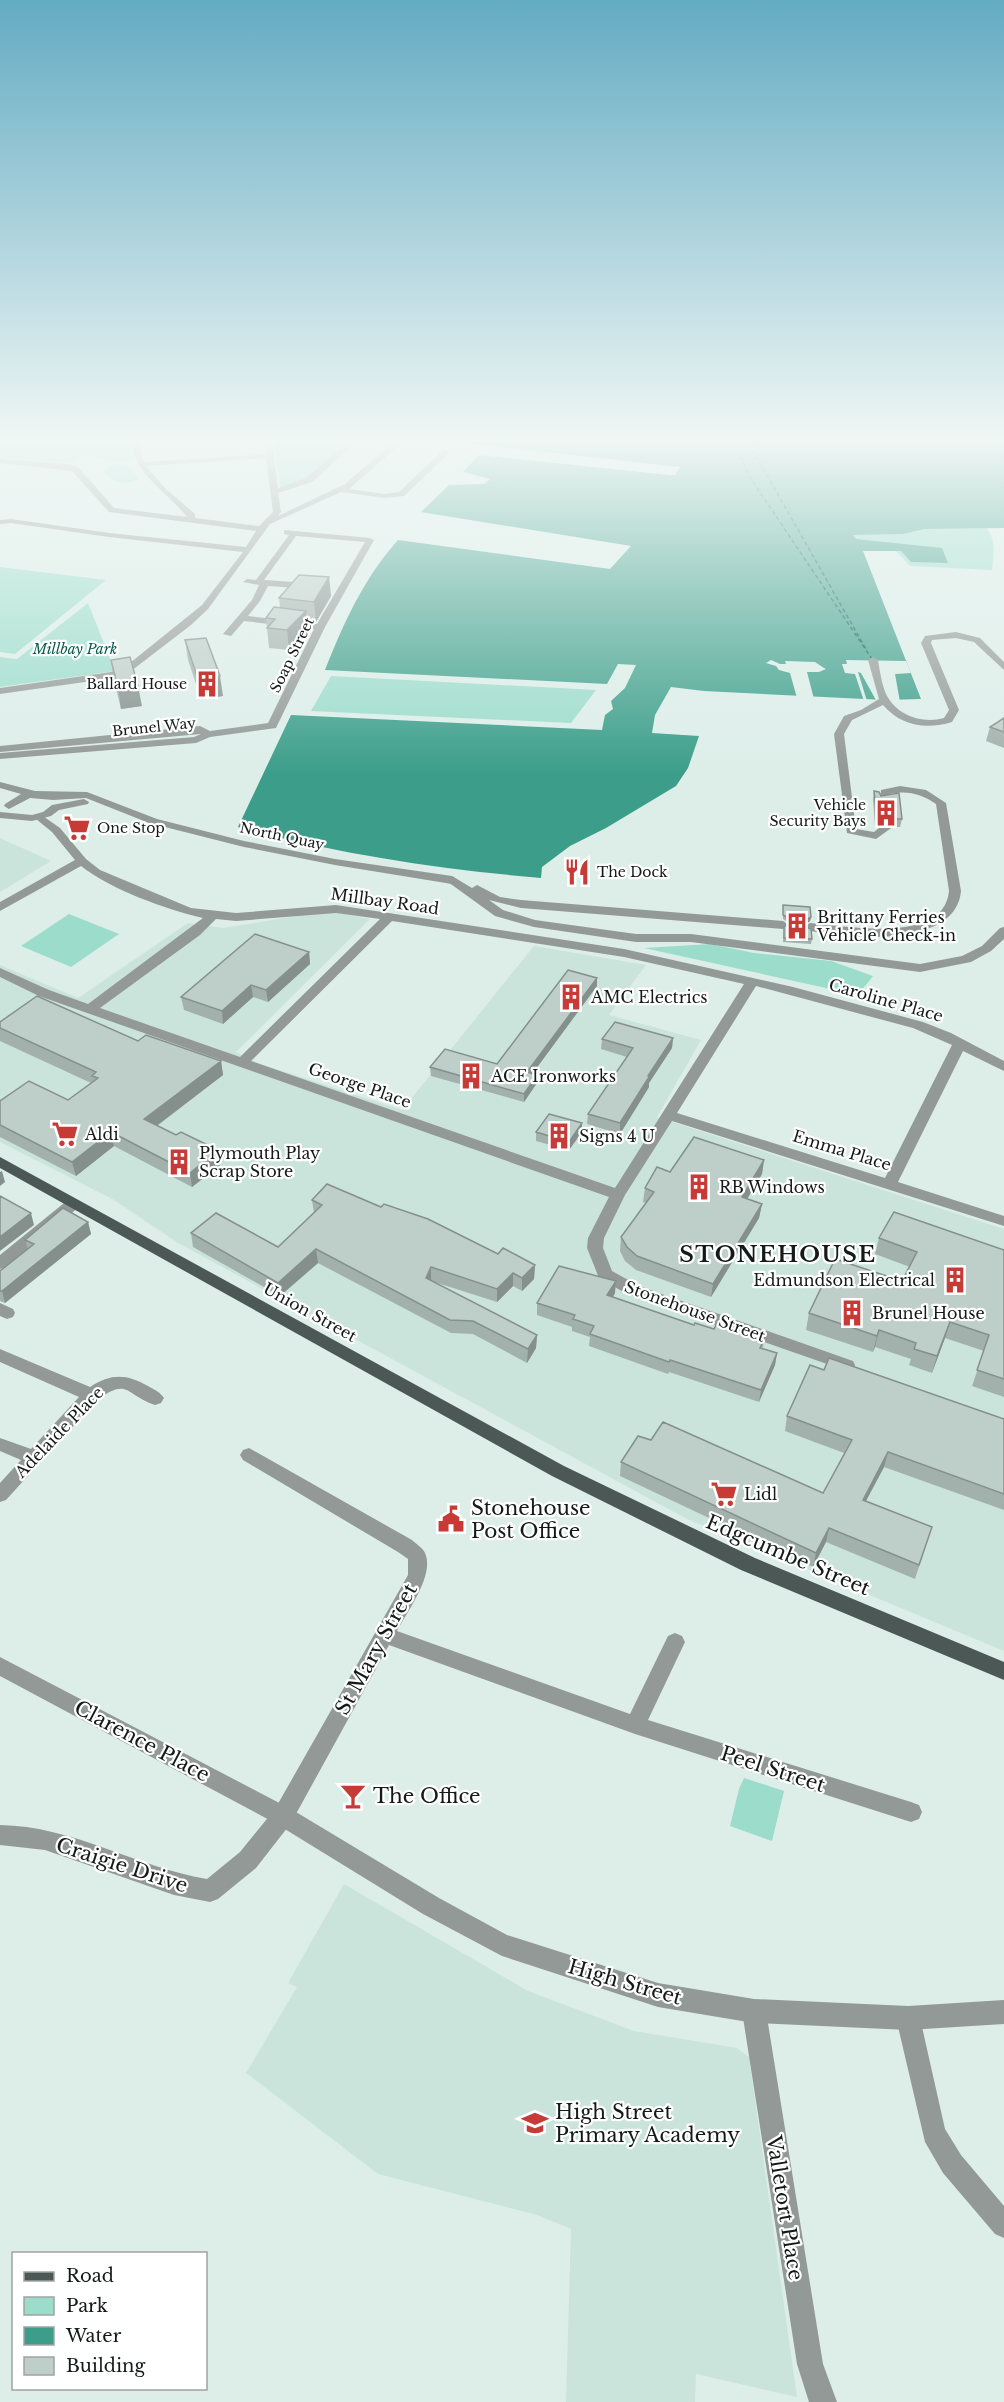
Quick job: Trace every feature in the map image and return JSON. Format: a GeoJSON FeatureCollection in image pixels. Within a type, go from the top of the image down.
{"type":"FeatureCollection","features":[{"type":"Feature","properties":{"kind":"main road","name":"Union Street"},"geometry":{"type":"LineString","coordinates":[[0,1162],[558,1471]]}},
{"type":"Feature","properties":{"kind":"main road","name":"Edgcumbe Street"},"geometry":{"type":"LineString","coordinates":[[558,1471],[748,1564],[1004,1671]]}},
{"type":"Feature","properties":{"kind":"street"},"geometry":{"type":"LineString","coordinates":[[241,549],[249,550]]}},
{"type":"Feature","properties":{"kind":"street","name":"Soap Street"},"geometry":{"type":"LineString","coordinates":[[262,583],[281,549]]}},
{"type":"Feature","properties":{"kind":"street","name":"Soap Street"},"geometry":{"type":"LineString","coordinates":[[208,734],[272,726],[320,627],[332,587],[363,549]]}},
{"type":"Feature","properties":{"kind":"street"},"geometry":{"type":"LineString","coordinates":[[0,691],[113,675],[128,669],[188,623],[205,607],[249,550]]}},
{"type":"Feature","properties":{"kind":"street"},"geometry":{"type":"LineString","coordinates":[[247,582],[332,587]]}},
{"type":"Feature","properties":{"kind":"street"},"geometry":{"type":"LineString","coordinates":[[228,634],[256,601],[262,583]]}},
{"type":"Feature","properties":{"kind":"street"},"geometry":{"type":"LineString","coordinates":[[242,618],[320,627]]}},
{"type":"Feature","properties":{"kind":"street"},"geometry":{"type":"LineString","coordinates":[[873,660],[885,700],[915,722],[933,724],[948,720],[954,710],[926,643],[928,638],[956,635],[977,640],[1004,667]]}},
{"type":"Feature","properties":{"kind":"street"},"geometry":{"type":"LineString","coordinates":[[885,700],[866,712],[848,718],[839,734],[851,831],[876,836],[888,826]]}},
{"type":"Feature","properties":{"kind":"street","name":"Brunel Way"},"geometry":{"type":"LineString","coordinates":[[0,749],[200,729],[208,734]]}},
{"type":"Feature","properties":{"kind":"street","name":"Brunel Way"},"geometry":{"type":"LineString","coordinates":[[0,756],[196,740],[208,734]]}},
{"type":"Feature","properties":{"kind":"street"},"geometry":{"type":"LineString","coordinates":[[0,785],[57,800],[56,807],[40,817],[25,818],[11,810],[8,795],[0,785]]}},
{"type":"Feature","properties":{"kind":"street"},"geometry":{"type":"LineString","coordinates":[[810,927],[912,931],[939,921],[951,906],[955,887],[941,803],[930,795],[905,790],[885,792],[884,800]]}},
{"type":"Feature","properties":{"kind":"street"},"geometry":{"type":"LineString","coordinates":[[0,815],[11,810],[17,799],[41,794]]}},
{"type":"Feature","properties":{"kind":"street","name":"North Quay"},"geometry":{"type":"LineString","coordinates":[[41,794],[87,795],[111,802],[153,821],[244,844],[335,862],[452,880],[479,890],[497,900],[521,904],[783,925]]}},
{"type":"Feature","properties":{"kind":"street","name":"North Quay"},"geometry":{"type":"LineString","coordinates":[[56,807],[77,802],[111,802]]}},
{"type":"Feature","properties":{"kind":"street","name":"Millbay Road"},"geometry":{"type":"LineString","coordinates":[[40,817],[56,830],[82,861],[115,882],[178,908],[213,916],[259,915],[324,908],[624,953],[752,982]]}},
{"type":"Feature","properties":{"kind":"street"},"geometry":{"type":"LineString","coordinates":[[0,907],[60,871],[82,861]]}},
{"type":"Feature","properties":{"kind":"street"},"geometry":{"type":"LineString","coordinates":[[452,880],[499,914],[534,923],[636,938],[691,938],[920,968],[943,966],[973,958],[990,947],[1004,931]]}},
{"type":"Feature","properties":{"kind":"street"},"geometry":{"type":"LineString","coordinates":[[90,1009],[196,932],[213,916]]}},
{"type":"Feature","properties":{"kind":"street"},"geometry":{"type":"LineString","coordinates":[[243,1062],[389,917]]}},
{"type":"Feature","properties":{"kind":"street","name":"George Place"},"geometry":{"type":"LineString","coordinates":[[0,972],[44,993],[618,1195]]}},
{"type":"Feature","properties":{"kind":"street","name":"Caroline Place"},"geometry":{"type":"LineString","coordinates":[[752,982],[918,1025],[960,1043],[1004,1067]]}},
{"type":"Feature","properties":{"kind":"street","name":"Stonehouse Street"},"geometry":{"type":"LineString","coordinates":[[752,982],[618,1195],[596,1238],[595,1248],[605,1274],[633,1290],[868,1372]]}},
{"type":"Feature","properties":{"kind":"street"},"geometry":{"type":"LineString","coordinates":[[890,1184],[960,1043]]}},
{"type":"Feature","properties":{"kind":"street","name":"Emma Place"},"geometry":{"type":"LineString","coordinates":[[669,1115],[1004,1221]]}},
{"type":"Feature","properties":{"kind":"street"},"geometry":{"type":"LineString","coordinates":[[0,1263],[74,1203]]}},
{"type":"Feature","properties":{"kind":"street"},"geometry":{"type":"LineString","coordinates":[[0,1356],[91,1395]]}},
{"type":"Feature","properties":{"kind":"street","name":"Adelaide Place"},"geometry":{"type":"LineString","coordinates":[[0,1495],[91,1395],[109,1381],[123,1380],[155,1398]]}},
{"type":"Feature","properties":{"kind":"street"},"geometry":{"type":"LineString","coordinates":[[2,1444],[33,1457]]}},
{"type":"Feature","properties":{"kind":"street","name":"St Mary Street"},"geometry":{"type":"LineString","coordinates":[[249,1455],[405,1546],[417,1556],[417,1576],[283,1816]]}},
{"type":"Feature","properties":{"kind":"street","name":"Peel Street"},"geometry":{"type":"LineString","coordinates":[[384,1635],[635,1725],[911,1812]]}},
{"type":"Feature","properties":{"kind":"street"},"geometry":{"type":"LineString","coordinates":[[635,1725],[675,1642]]}},
{"type":"Feature","properties":{"kind":"street","name":"Clarence Place"},"geometry":{"type":"LineString","coordinates":[[0,1666],[283,1816]]}},
{"type":"Feature","properties":{"kind":"street","name":"Craigie Drive"},"geometry":{"type":"LineString","coordinates":[[0,1835],[36,1838],[115,1862],[173,1884],[210,1891],[248,1860],[283,1816]]}},
{"type":"Feature","properties":{"kind":"street","name":"High Street"},"geometry":{"type":"LineString","coordinates":[[283,1816],[431,1906],[502,1945],[658,1995],[754,2011],[908,2019],[1004,2012]]}},
{"type":"Feature","properties":{"kind":"street","name":"Valletort Place"},"geometry":{"type":"LineString","coordinates":[[754,2011],[810,2364],[823,2402]]}},
{"type":"Feature","properties":{"kind":"street"},"geometry":{"type":"LineString","coordinates":[[908,2019],[934,2133],[952,2163],[1004,2225]]}},
{"type":"Feature","properties":{"kind":"shaded area"},"geometry":{"type":"Polygon","coordinates":[[[0,838],[51,861],[0,892],[0,838]]]}},
{"type":"Feature","properties":{"kind":"shaded area"},"geometry":{"type":"Polygon","coordinates":[[[328,911],[370,919],[236,1052],[258,1063],[402,1110],[534,946],[646,965],[609,1015],[701,1040],[657,1117],[1004,1229],[1004,1651],[687,1519],[178,1243],[114,1200],[0,1142],[0,965],[78,998],[188,923],[223,928],[328,911]]]}},
{"type":"Feature","properties":{"kind":"shaded area","name":"High Street Primary Academy"},"geometry":{"type":"Polygon","coordinates":[[[344,1884],[528,1991],[634,2031],[737,2048],[749,2057],[797,2397],[696,2374],[695,2402],[566,2402],[571,2229],[537,2215],[378,2174],[246,2073],[297,1987],[288,1983],[344,1884]]]}},
{"type":"Feature","properties":{"kind":"green space"},"geometry":{"type":"Polygon","coordinates":[[[993,549],[992,570],[910,566],[896,551],[863,550],[993,549]]]}},
{"type":"Feature","properties":{"kind":"green space"},"geometry":{"type":"Polygon","coordinates":[[[0,567],[106,580],[15,654],[0,652],[0,567]]]}},
{"type":"Feature","properties":{"kind":"green space","name":"Millbay Park"},"geometry":{"type":"Polygon","coordinates":[[[88,603],[115,671],[0,687],[0,657],[17,659],[88,603]]]}},
{"type":"Feature","properties":{"kind":"green space"},"geometry":{"type":"Polygon","coordinates":[[[331,676],[596,690],[571,723],[311,711],[331,676]]]}},
{"type":"Feature","properties":{"kind":"green space"},"geometry":{"type":"Polygon","coordinates":[[[69,914],[119,934],[71,967],[21,946],[69,914]]]}},
{"type":"Feature","properties":{"kind":"green space"},"geometry":{"type":"Polygon","coordinates":[[[711,944],[754,953],[831,961],[873,976],[858,995],[644,948],[711,944]]]}},
{"type":"Feature","properties":{"kind":"green space"},"geometry":{"type":"Polygon","coordinates":[[[744,1778],[784,1791],[772,1841],[730,1826],[744,1778]]]}},
{"type":"Feature","properties":{"kind":"water"},"geometry":{"type":"Polygon","coordinates":[[[391,549],[464,549],[610,569],[628,549],[942,549],[948,563],[911,562],[901,551],[863,551],[921,699],[885,700],[704,691],[671,687],[655,715],[652,733],[699,736],[688,768],[676,786],[606,828],[570,846],[542,867],[541,878],[464,870],[351,853],[238,827],[291,715],[602,730],[605,715],[613,709],[611,701],[625,688],[636,665],[618,664],[607,684],[325,670],[356,601],[391,549]]]}},
{"type":"Feature","properties":{"kind":"pier"},"geometry":{"type":"Polygon","coordinates":[[[771,660],[780,664],[786,664],[785,661],[815,662],[826,669],[819,672],[807,672],[814,699],[797,698],[790,673],[766,663],[771,660]]]}},
{"type":"Feature","properties":{"kind":"pier"},"geometry":{"type":"Polygon","coordinates":[[[846,660],[906,661],[911,673],[895,674],[900,702],[877,702],[861,673],[858,672],[867,701],[864,701],[855,674],[845,673],[842,664],[847,664],[846,660]]]}},
{"type":"Feature","properties":{"kind":"building"},"geometry":{"type":"Polygon","coordinates":[[[299,575],[329,577],[314,602],[279,598],[299,575]]]}},
{"type":"Feature","properties":{"kind":"building"},"geometry":{"type":"Polygon","coordinates":[[[274,607],[306,611],[287,630],[267,628],[275,619],[266,618],[274,607]]]}},
{"type":"Feature","properties":{"kind":"building"},"geometry":{"type":"Polygon","coordinates":[[[206,638],[220,676],[198,679],[185,640],[206,638]]]}},
{"type":"Feature","properties":{"kind":"building"},"geometry":{"type":"Polygon","coordinates":[[[130,657],[138,686],[118,688],[111,660],[130,657]]]}},
{"type":"Feature","properties":{"kind":"building"},"geometry":{"type":"Polygon","coordinates":[[[1004,718],[1004,732],[990,727],[1004,718]]]}},
{"type":"Feature","properties":{"kind":"building"},"geometry":{"type":"Polygon","coordinates":[[[874,791],[879,792],[881,796],[899,793],[902,819],[897,819],[893,814],[877,818],[874,791]]]}},
{"type":"Feature","properties":{"kind":"building","name":"Brittany Ferries Vehicle Check-in"},"geometry":{"type":"Polygon","coordinates":[[[783,905],[810,907],[811,917],[802,922],[805,927],[811,929],[812,939],[784,938],[784,927],[792,920],[783,915],[783,905]]]}},
{"type":"Feature","properties":{"kind":"building"},"geometry":{"type":"Polygon","coordinates":[[[255,934],[309,952],[266,990],[251,985],[222,1011],[181,997],[255,934]]]}},
{"type":"Feature","properties":{"kind":"building"},"geometry":{"type":"Polygon","coordinates":[[[568,970],[597,978],[527,1072],[537,1075],[524,1094],[430,1067],[445,1049],[497,1064],[568,970]]]}},
{"type":"Feature","properties":{"kind":"building"},"geometry":{"type":"Polygon","coordinates":[[[37,996],[138,1041],[146,1035],[221,1061],[144,1119],[176,1135],[181,1132],[218,1150],[190,1173],[111,1132],[72,1162],[0,1125],[0,1101],[29,1081],[68,1100],[98,1078],[92,1076],[96,1072],[0,1028],[0,1022],[37,996]]]}},
{"type":"Feature","properties":{"kind":"building"},"geometry":{"type":"Polygon","coordinates":[[[615,1022],[673,1038],[620,1123],[588,1114],[633,1048],[602,1039],[615,1022]]]}},
{"type":"Feature","properties":{"kind":"building"},"geometry":{"type":"Polygon","coordinates":[[[549,1114],[582,1123],[569,1142],[536,1132],[549,1114]]]}},
{"type":"Feature","properties":{"kind":"building"},"geometry":{"type":"Polygon","coordinates":[[[694,1137],[764,1160],[742,1197],[762,1204],[713,1284],[637,1256],[627,1247],[621,1237],[654,1192],[645,1188],[657,1167],[670,1172],[694,1137]]]}},
{"type":"Feature","properties":{"kind":"building"},"geometry":{"type":"Polygon","coordinates":[[[327,1184],[381,1207],[384,1204],[428,1219],[498,1254],[503,1248],[535,1265],[522,1278],[513,1273],[497,1289],[431,1267],[426,1278],[537,1335],[528,1349],[473,1321],[450,1320],[316,1249],[278,1283],[191,1233],[216,1213],[278,1247],[322,1205],[312,1200],[327,1184]]]}},
{"type":"Feature","properties":{"kind":"building"},"geometry":{"type":"Polygon","coordinates":[[[0,1196],[31,1213],[0,1237],[0,1196]]]}},
{"type":"Feature","properties":{"kind":"building"},"geometry":{"type":"Polygon","coordinates":[[[63,1208],[88,1222],[0,1291],[0,1271],[34,1244],[25,1240],[63,1208]]]}},
{"type":"Feature","properties":{"kind":"building"},"geometry":{"type":"Polygon","coordinates":[[[894,1212],[1004,1250],[1004,1379],[977,1370],[989,1335],[950,1322],[937,1356],[914,1349],[916,1343],[879,1330],[877,1336],[809,1313],[835,1259],[902,1281],[917,1252],[879,1238],[894,1212]]]}},
{"type":"Feature","properties":{"kind":"building"},"geometry":{"type":"Polygon","coordinates":[[[559,1266],[616,1281],[607,1295],[694,1325],[695,1323],[714,1329],[717,1323],[764,1339],[760,1348],[777,1353],[761,1390],[670,1360],[669,1362],[590,1334],[594,1326],[573,1319],[575,1315],[537,1303],[559,1266]]]}},
{"type":"Feature","properties":{"kind":"building"},"geometry":{"type":"Polygon","coordinates":[[[829,1358],[1004,1419],[1004,1494],[888,1452],[863,1500],[932,1527],[919,1565],[829,1528],[816,1553],[621,1462],[638,1436],[651,1440],[663,1422],[823,1493],[852,1440],[787,1416],[810,1365],[824,1370],[829,1358]]]}},
{"type":"Feature","properties":{"kind":"ferry route"},"geometry":{"type":"LineString","coordinates":[[798,549],[872,659]]}},
{"type":"Feature","properties":{"kind":"ferry route"},"geometry":{"type":"LineString","coordinates":[[809,549],[866,649]]}},
{"type":"Feature","properties":{"kind":"place","name":"Ballard House"},"geometry":{"type":"Point","coordinates":[207,684]}},
{"type":"Feature","properties":{"kind":"place","name":"Vehicle Security Bays"},"geometry":{"type":"Point","coordinates":[886,813]}},
{"type":"Feature","properties":{"kind":"place","name":"One Stop"},"geometry":{"type":"Point","coordinates":[77,828]}},
{"type":"Feature","properties":{"kind":"place","name":"The Dock"},"geometry":{"type":"Point","coordinates":[577,872]}},
{"type":"Feature","properties":{"kind":"place","name":"Brittany Ferries Vehicle Check-in"},"geometry":{"type":"Point","coordinates":[797,926]}},
{"type":"Feature","properties":{"kind":"place","name":"AMC Electrics"},"geometry":{"type":"Point","coordinates":[571,997]}},
{"type":"Feature","properties":{"kind":"place","name":"ACE Ironworks"},"geometry":{"type":"Point","coordinates":[471,1076]}},
{"type":"Feature","properties":{"kind":"place","name":"Aldi"},"geometry":{"type":"Point","coordinates":[65,1134]}},
{"type":"Feature","properties":{"kind":"place","name":"Signs 4 U"},"geometry":{"type":"Point","coordinates":[559,1136]}},
{"type":"Feature","properties":{"kind":"place","name":"Plymouth Play Scrap Store"},"geometry":{"type":"Point","coordinates":[179,1162]}},
{"type":"Feature","properties":{"kind":"place","name":"RB Windows"},"geometry":{"type":"Point","coordinates":[699,1187]}},
{"type":"Feature","properties":{"kind":"place","name":"Edmundson Electrical"},"geometry":{"type":"Point","coordinates":[955,1280]}},
{"type":"Feature","properties":{"kind":"place","name":"Brunel House"},"geometry":{"type":"Point","coordinates":[852,1313]}},
{"type":"Feature","properties":{"kind":"place","name":"Lidl"},"geometry":{"type":"Point","coordinates":[724,1494]}},
{"type":"Feature","properties":{"kind":"place","name":"Stonehouse Post Office"},"geometry":{"type":"Point","coordinates":[451,1519]}},
{"type":"Feature","properties":{"kind":"place","name":"The Office"},"geometry":{"type":"Point","coordinates":[353,1796]}},
{"type":"Feature","properties":{"kind":"place","name":"High Street Primary Academy"},"geometry":{"type":"Point","coordinates":[535,2123]}},
{"type":"Feature","properties":{"kind":"district","name":"STONEHOUSE"},"geometry":{"type":"Point","coordinates":[778,1254]}}]}
